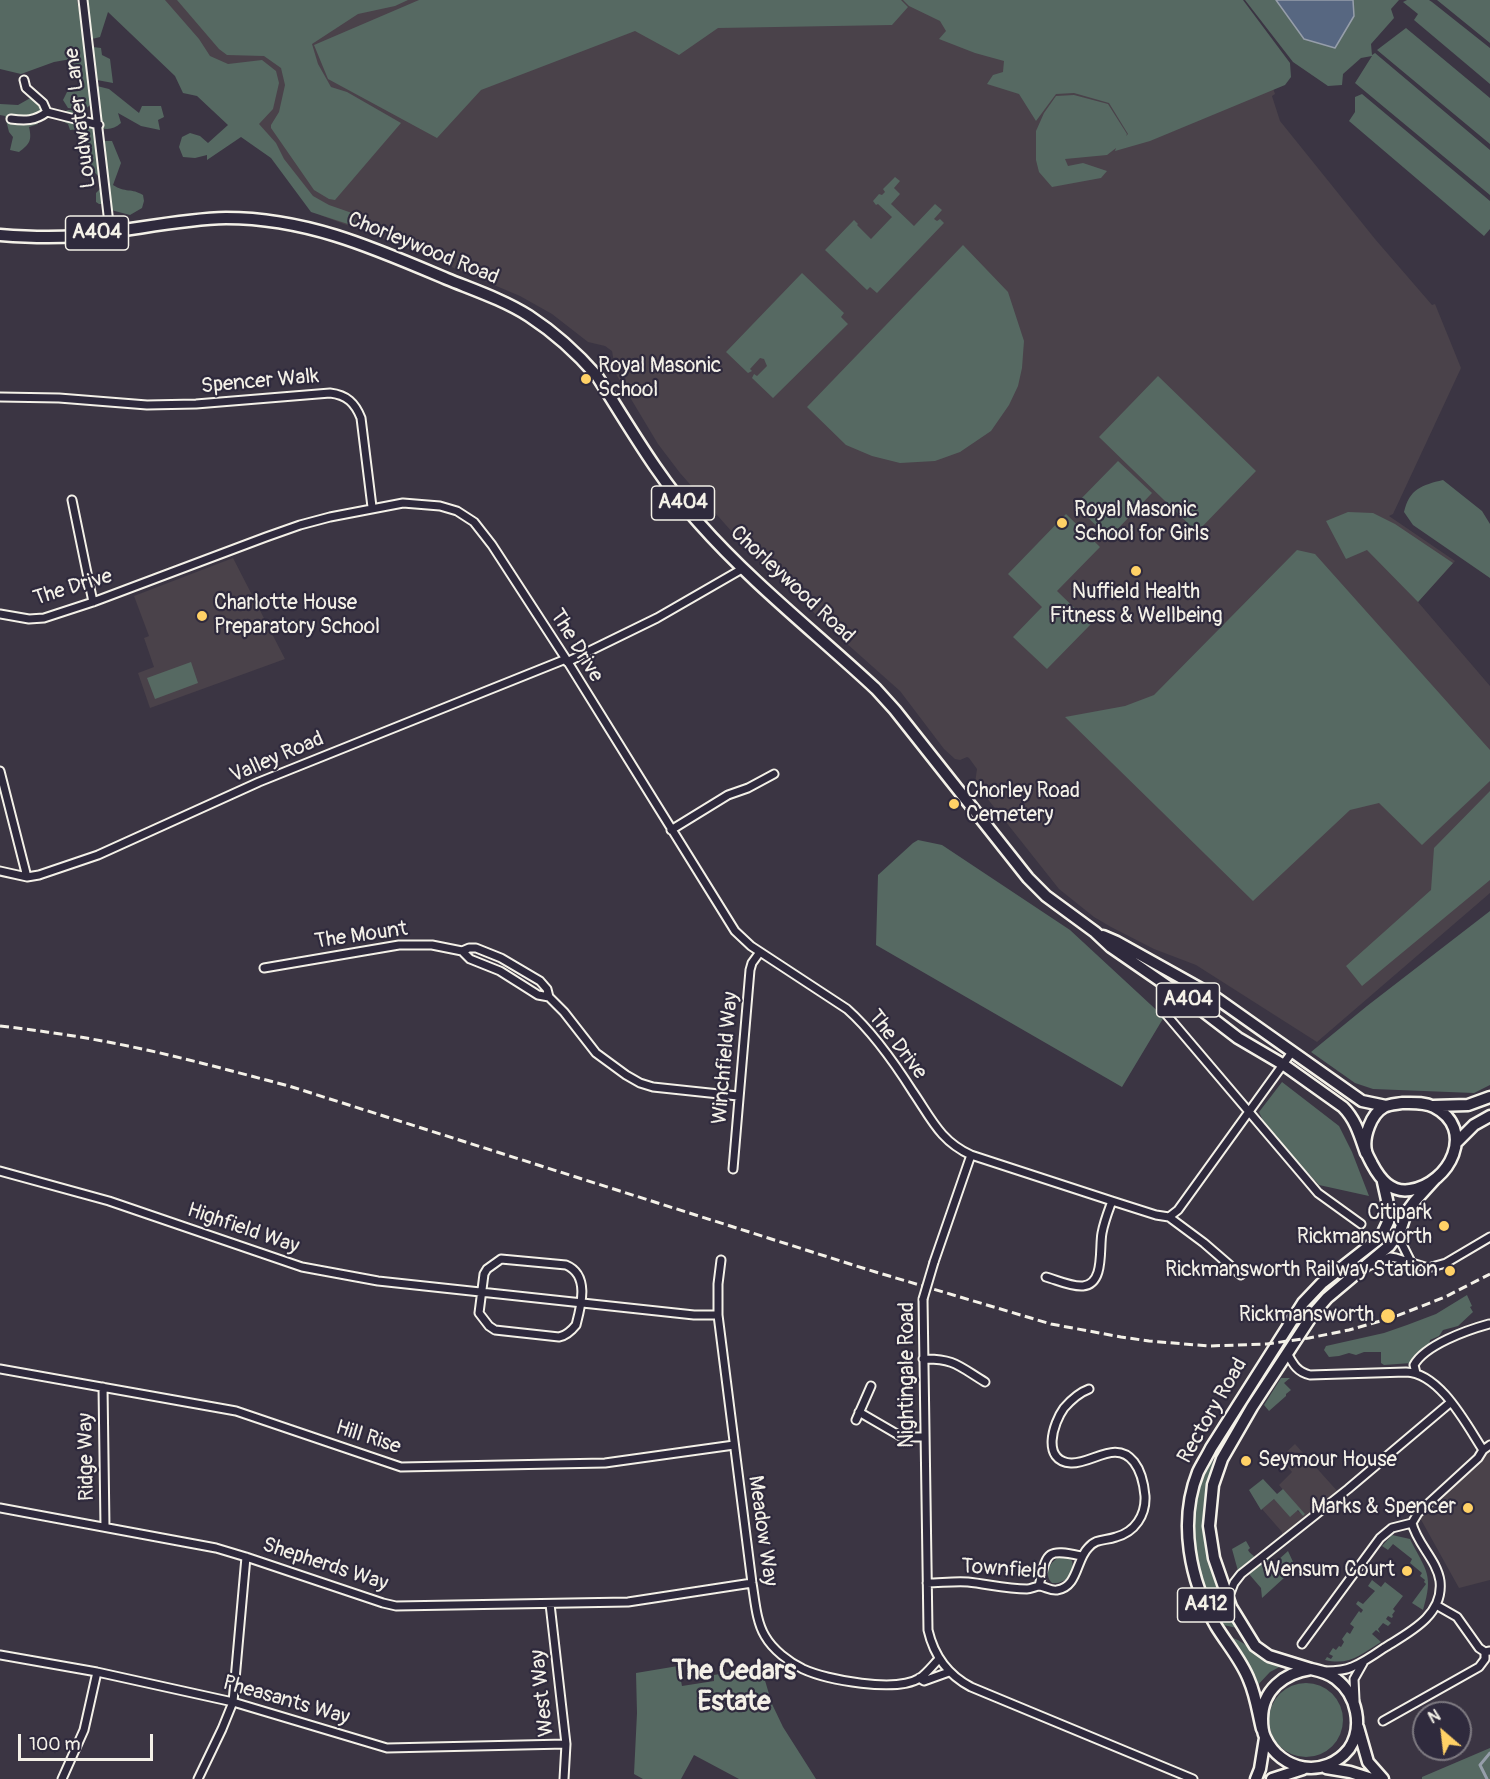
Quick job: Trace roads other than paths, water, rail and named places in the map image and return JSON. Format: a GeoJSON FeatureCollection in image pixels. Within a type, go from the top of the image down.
{"type":"FeatureCollection","features":[{"type":"Feature","properties":{"kind":"main road","name":"Chorleywood Road"},"geometry":{"type":"LineString","coordinates":[[0,235],[78,236],[224,218],[300,225],[348,239],[528,315],[555,335],[597,376],[652,464],[697,521],[742,568],[876,689],[929,751],[1028,878],[1046,896],[1095,932]]}},
{"type":"Feature","properties":{"kind":"main road","name":"A404"},"geometry":{"type":"LineString","coordinates":[[1095,932],[1212,995],[1362,1101],[1386,1106]]}},
{"type":"Feature","properties":{"kind":"main road","name":"A404"},"geometry":{"type":"LineString","coordinates":[[1095,932],[1111,947],[1196,1005],[1238,1038],[1284,1065],[1343,1107],[1351,1115],[1366,1153]]}},
{"type":"Feature","properties":{"kind":"main road"},"geometry":{"type":"LineString","coordinates":[[1433,1106],[1442,1112],[1450,1123],[1456,1143],[1453,1156],[1446,1169],[1435,1179],[1419,1188],[1401,1190],[1391,1187],[1383,1182],[1366,1153],[1366,1141],[1373,1118],[1378,1111],[1386,1106],[1402,1103],[1433,1106],[1468,1105],[1490,1097]]}},
{"type":"Feature","properties":{"kind":"main road"},"geometry":{"type":"LineString","coordinates":[[1456,1143],[1474,1125],[1487,1119]]}},
{"type":"Feature","properties":{"kind":"main road","name":"Rectory Road"},"geometry":{"type":"LineString","coordinates":[[1317,1670],[1269,1656],[1255,1646],[1228,1599],[1214,1558],[1209,1526],[1213,1485],[1222,1459],[1252,1407],[1313,1314],[1327,1298],[1389,1246],[1400,1231],[1406,1213],[1435,1179]]}},
{"type":"Feature","properties":{"kind":"main road","name":"Rectory Road"},"geometry":{"type":"LineString","coordinates":[[1263,1733],[1250,1681],[1207,1608],[1194,1572],[1188,1531],[1193,1488],[1198,1471],[1211,1448],[1302,1304],[1322,1283],[1381,1237],[1388,1222],[1389,1209],[1383,1182]]}},
{"type":"Feature","properties":{"kind":"main road"},"geometry":{"type":"LineString","coordinates":[[1303,1769],[1283,1760],[1263,1733],[1264,1703],[1275,1684],[1294,1673],[1317,1670],[1338,1680],[1346,1688],[1355,1709],[1368,1762],[1383,1779]]}},
{"type":"Feature","properties":{"kind":"main road"},"geometry":{"type":"LineString","coordinates":[[1325,1768],[1336,1763],[1346,1753],[1355,1739],[1357,1724]]}},
{"type":"Feature","properties":{"kind":"main road","name":"A412"},"geometry":{"type":"LineString","coordinates":[[1256,1779],[1260,1769],[1263,1733]]}},
{"type":"Feature","properties":{"kind":"main road"},"geometry":{"type":"LineString","coordinates":[[1272,1779],[1303,1769],[1325,1768],[1350,1772],[1372,1779]]}},
{"type":"Feature","properties":{"kind":"street","name":"Loudwater Lane"},"geometry":{"type":"LineString","coordinates":[[83,0],[110,232]]}},
{"type":"Feature","properties":{"kind":"street"},"geometry":{"type":"LineString","coordinates":[[24,80],[26,88],[43,104],[47,112],[99,125]]}},
{"type":"Feature","properties":{"kind":"street"},"geometry":{"type":"LineString","coordinates":[[11,119],[27,121],[47,112]]}},
{"type":"Feature","properties":{"kind":"street","name":"Spencer Walk"},"geometry":{"type":"LineString","coordinates":[[0,397],[59,398],[147,405],[340,394],[356,407],[361,418],[372,507]]}},
{"type":"Feature","properties":{"kind":"street"},"geometry":{"type":"LineString","coordinates":[[72,500],[93,602]]}},
{"type":"Feature","properties":{"kind":"street","name":"The Drive"},"geometry":{"type":"LineString","coordinates":[[0,614],[29,619],[44,618],[300,525],[372,507],[412,503],[440,506],[466,515],[492,545],[735,931],[751,946],[847,1009],[857,1018],[878,1041],[936,1128],[946,1140],[971,1155]]}},
{"type":"Feature","properties":{"kind":"street","name":"Valley Road"},"geometry":{"type":"LineString","coordinates":[[0,871],[27,877],[98,855],[259,782],[566,661],[657,618],[742,568]]}},
{"type":"Feature","properties":{"kind":"street"},"geometry":{"type":"LineString","coordinates":[[0,771],[27,877]]}},
{"type":"Feature","properties":{"kind":"street"},"geometry":{"type":"LineString","coordinates":[[671,830],[728,795],[754,786],[774,774]]}},
{"type":"Feature","properties":{"kind":"street","name":"The Mount"},"geometry":{"type":"LineString","coordinates":[[264,968],[399,945],[432,945],[462,951],[470,959],[500,971],[538,995],[549,997]]}},
{"type":"Feature","properties":{"kind":"street","name":"The Mount"},"geometry":{"type":"LineString","coordinates":[[462,951],[476,948],[501,958],[540,981],[547,989],[549,997],[564,1012],[596,1053],[640,1083],[653,1087],[738,1096]]}},
{"type":"Feature","properties":{"kind":"street","name":"Winchfield Way"},"geometry":{"type":"LineString","coordinates":[[733,1169],[750,970],[760,952]]}},
{"type":"Feature","properties":{"kind":"street"},"geometry":{"type":"LineString","coordinates":[[1165,1013],[1318,1193],[1361,1224]]}},
{"type":"Feature","properties":{"kind":"street"},"geometry":{"type":"LineString","coordinates":[[1169,1217],[1178,1210],[1292,1052]]}},
{"type":"Feature","properties":{"kind":"street"},"geometry":{"type":"LineString","coordinates":[[971,1155],[1156,1215],[1169,1217],[1241,1275]]}},
{"type":"Feature","properties":{"kind":"street","name":"Nightingale Road"},"geometry":{"type":"LineString","coordinates":[[971,1155],[923,1299],[928,1630],[934,1651],[949,1672],[971,1687],[1193,1779]]}},
{"type":"Feature","properties":{"kind":"street","name":"Highfield Way"},"geometry":{"type":"LineString","coordinates":[[0,1171],[109,1201],[302,1267],[378,1281],[694,1315],[718,1315]]}},
{"type":"Feature","properties":{"kind":"street"},"geometry":{"type":"LineString","coordinates":[[1046,1277],[1079,1286],[1092,1282],[1100,1266],[1102,1232],[1112,1201]]}},
{"type":"Feature","properties":{"kind":"street"},"geometry":{"type":"LineString","coordinates":[[1400,1231],[1400,1240],[1412,1263]]}},
{"type":"Feature","properties":{"kind":"street"},"geometry":{"type":"LineString","coordinates":[[1358,1271],[1390,1257],[1422,1268],[1438,1266],[1490,1237]]}},
{"type":"Feature","properties":{"kind":"street"},"geometry":{"type":"LineString","coordinates":[[501,1259],[566,1265],[573,1269],[581,1281],[581,1303],[576,1325],[562,1336],[495,1330],[479,1313],[485,1271],[501,1259]]}},
{"type":"Feature","properties":{"kind":"street","name":"Meadow Way"},"geometry":{"type":"LineString","coordinates":[[721,1260],[718,1315],[752,1583],[765,1636],[785,1658],[804,1669],[828,1677],[861,1683],[894,1684],[919,1678],[924,1681],[949,1672]]}},
{"type":"Feature","properties":{"kind":"street"},"geometry":{"type":"LineString","coordinates":[[1416,1373],[1414,1365],[1427,1351],[1474,1328],[1489,1324]]}},
{"type":"Feature","properties":{"kind":"street"},"geometry":{"type":"LineString","coordinates":[[1287,1353],[1296,1368],[1302,1374],[1310,1376],[1416,1373],[1427,1378],[1452,1402],[1487,1447],[1418,1513],[1412,1523],[1392,1527],[1380,1538],[1302,1644]]}},
{"type":"Feature","properties":{"kind":"street"},"geometry":{"type":"LineString","coordinates":[[923,1359],[950,1361],[985,1382]]}},
{"type":"Feature","properties":{"kind":"street","name":"Hill Rise"},"geometry":{"type":"LineString","coordinates":[[0,1369],[244,1414],[401,1467],[605,1463],[734,1445]]}},
{"type":"Feature","properties":{"kind":"street"},"geometry":{"type":"LineString","coordinates":[[856,1420],[871,1386]]}},
{"type":"Feature","properties":{"kind":"street","name":"Ridge Way"},"geometry":{"type":"LineString","coordinates":[[102,1387],[105,1527]]}},
{"type":"Feature","properties":{"kind":"street","name":"Townfield"},"geometry":{"type":"LineString","coordinates":[[927,1583],[966,1582],[1028,1589],[1039,1586],[1056,1590],[1074,1577],[1081,1556],[1096,1540],[1115,1538],[1134,1527],[1142,1516],[1145,1502],[1143,1485],[1133,1460],[1126,1455],[1112,1452],[1073,1463],[1061,1460],[1053,1450],[1051,1443],[1053,1433],[1062,1411],[1073,1398],[1089,1389]]}},
{"type":"Feature","properties":{"kind":"street"},"geometry":{"type":"LineString","coordinates":[[1228,1599],[1234,1583],[1241,1574],[1452,1402]]}},
{"type":"Feature","properties":{"kind":"street"},"geometry":{"type":"LineString","coordinates":[[859,1412],[902,1437],[925,1437]]}},
{"type":"Feature","properties":{"kind":"street","name":"Shepherds Way"},"geometry":{"type":"LineString","coordinates":[[0,1508],[216,1548],[396,1606],[628,1602],[752,1583]]}},
{"type":"Feature","properties":{"kind":"street"},"geometry":{"type":"LineString","coordinates":[[1317,1670],[1351,1668],[1422,1624],[1429,1617],[1436,1605],[1440,1583],[1436,1568],[1412,1523]]}},
{"type":"Feature","properties":{"kind":"street"},"geometry":{"type":"LineString","coordinates":[[1039,1586],[1044,1564],[1049,1556],[1058,1551],[1081,1556]]}},
{"type":"Feature","properties":{"kind":"street"},"geometry":{"type":"LineString","coordinates":[[198,1779],[233,1702],[246,1557]]}},
{"type":"Feature","properties":{"kind":"street","name":"West Way"},"geometry":{"type":"LineString","coordinates":[[550,1604],[566,1744],[564,1779]]}},
{"type":"Feature","properties":{"kind":"street"},"geometry":{"type":"LineString","coordinates":[[1383,1721],[1479,1667],[1485,1659],[1487,1651],[1479,1648],[1457,1617],[1436,1605]]}},
{"type":"Feature","properties":{"kind":"street","name":"Pheasants Way"},"geometry":{"type":"LineString","coordinates":[[0,1655],[97,1672],[233,1702],[387,1748],[566,1744]]}},
{"type":"Feature","properties":{"kind":"street"},"geometry":{"type":"LineString","coordinates":[[919,1678],[939,1659]]}},
{"type":"Feature","properties":{"kind":"street"},"geometry":{"type":"LineString","coordinates":[[1355,1709],[1354,1679],[1364,1661]]}},
{"type":"Feature","properties":{"kind":"street"},"geometry":{"type":"LineString","coordinates":[[62,1779],[84,1730],[97,1672]]}},
{"type":"Feature","properties":{"kind":"water"},"geometry":{"type":"Polygon","coordinates":[[[1276,0],[1353,0],[1354,16],[1335,48],[1304,39],[1276,0]]]}},
{"type":"Feature","properties":{"kind":"waterway"},"geometry":{"type":"LineString","coordinates":[[1487,1779],[1480,1765],[1490,1753]]}},
{"type":"Feature","properties":{"kind":"railway"},"geometry":{"type":"LineString","coordinates":[[0,1026],[64,1034],[128,1046],[289,1086],[869,1270],[1051,1324],[1121,1337],[1209,1346],[1267,1344],[1309,1338],[1349,1330],[1394,1317],[1445,1297],[1490,1274]]}},
{"type":"Feature","properties":{"kind":"place","name":"Royal Masonic School"},"geometry":{"type":"Point","coordinates":[586,379]}},
{"type":"Feature","properties":{"kind":"place","name":"Royal Masonic School for Girls"},"geometry":{"type":"Point","coordinates":[1062,523]}},
{"type":"Feature","properties":{"kind":"place","name":"Nuffield Health Fitness & Wellbeing"},"geometry":{"type":"Point","coordinates":[1136,571]}},
{"type":"Feature","properties":{"kind":"place","name":"Charlotte House Preparatory School"},"geometry":{"type":"Point","coordinates":[202,616]}},
{"type":"Feature","properties":{"kind":"place","name":"Chorley Road Cemetery"},"geometry":{"type":"Point","coordinates":[954,804]}},
{"type":"Feature","properties":{"kind":"place","name":"Citipark Rickmansworth"},"geometry":{"type":"Point","coordinates":[1444,1226]}},
{"type":"Feature","properties":{"kind":"place","name":"Rickmansworth Railway Station"},"geometry":{"type":"Point","coordinates":[1450,1271]}},
{"type":"Feature","properties":{"kind":"place","name":"Rickmansworth"},"geometry":{"type":"Point","coordinates":[1388,1316]}},
{"type":"Feature","properties":{"kind":"place","name":"Seymour House"},"geometry":{"type":"Point","coordinates":[1246,1461]}},
{"type":"Feature","properties":{"kind":"place","name":"Marks & Spencer"},"geometry":{"type":"Point","coordinates":[1468,1508]}},
{"type":"Feature","properties":{"kind":"place","name":"Wensum Court"},"geometry":{"type":"Point","coordinates":[1407,1571]}},
{"type":"Feature","properties":{"kind":"district","name":"The Cedars Estate"},"geometry":{"type":"Point","coordinates":[734,1688]}}]}
